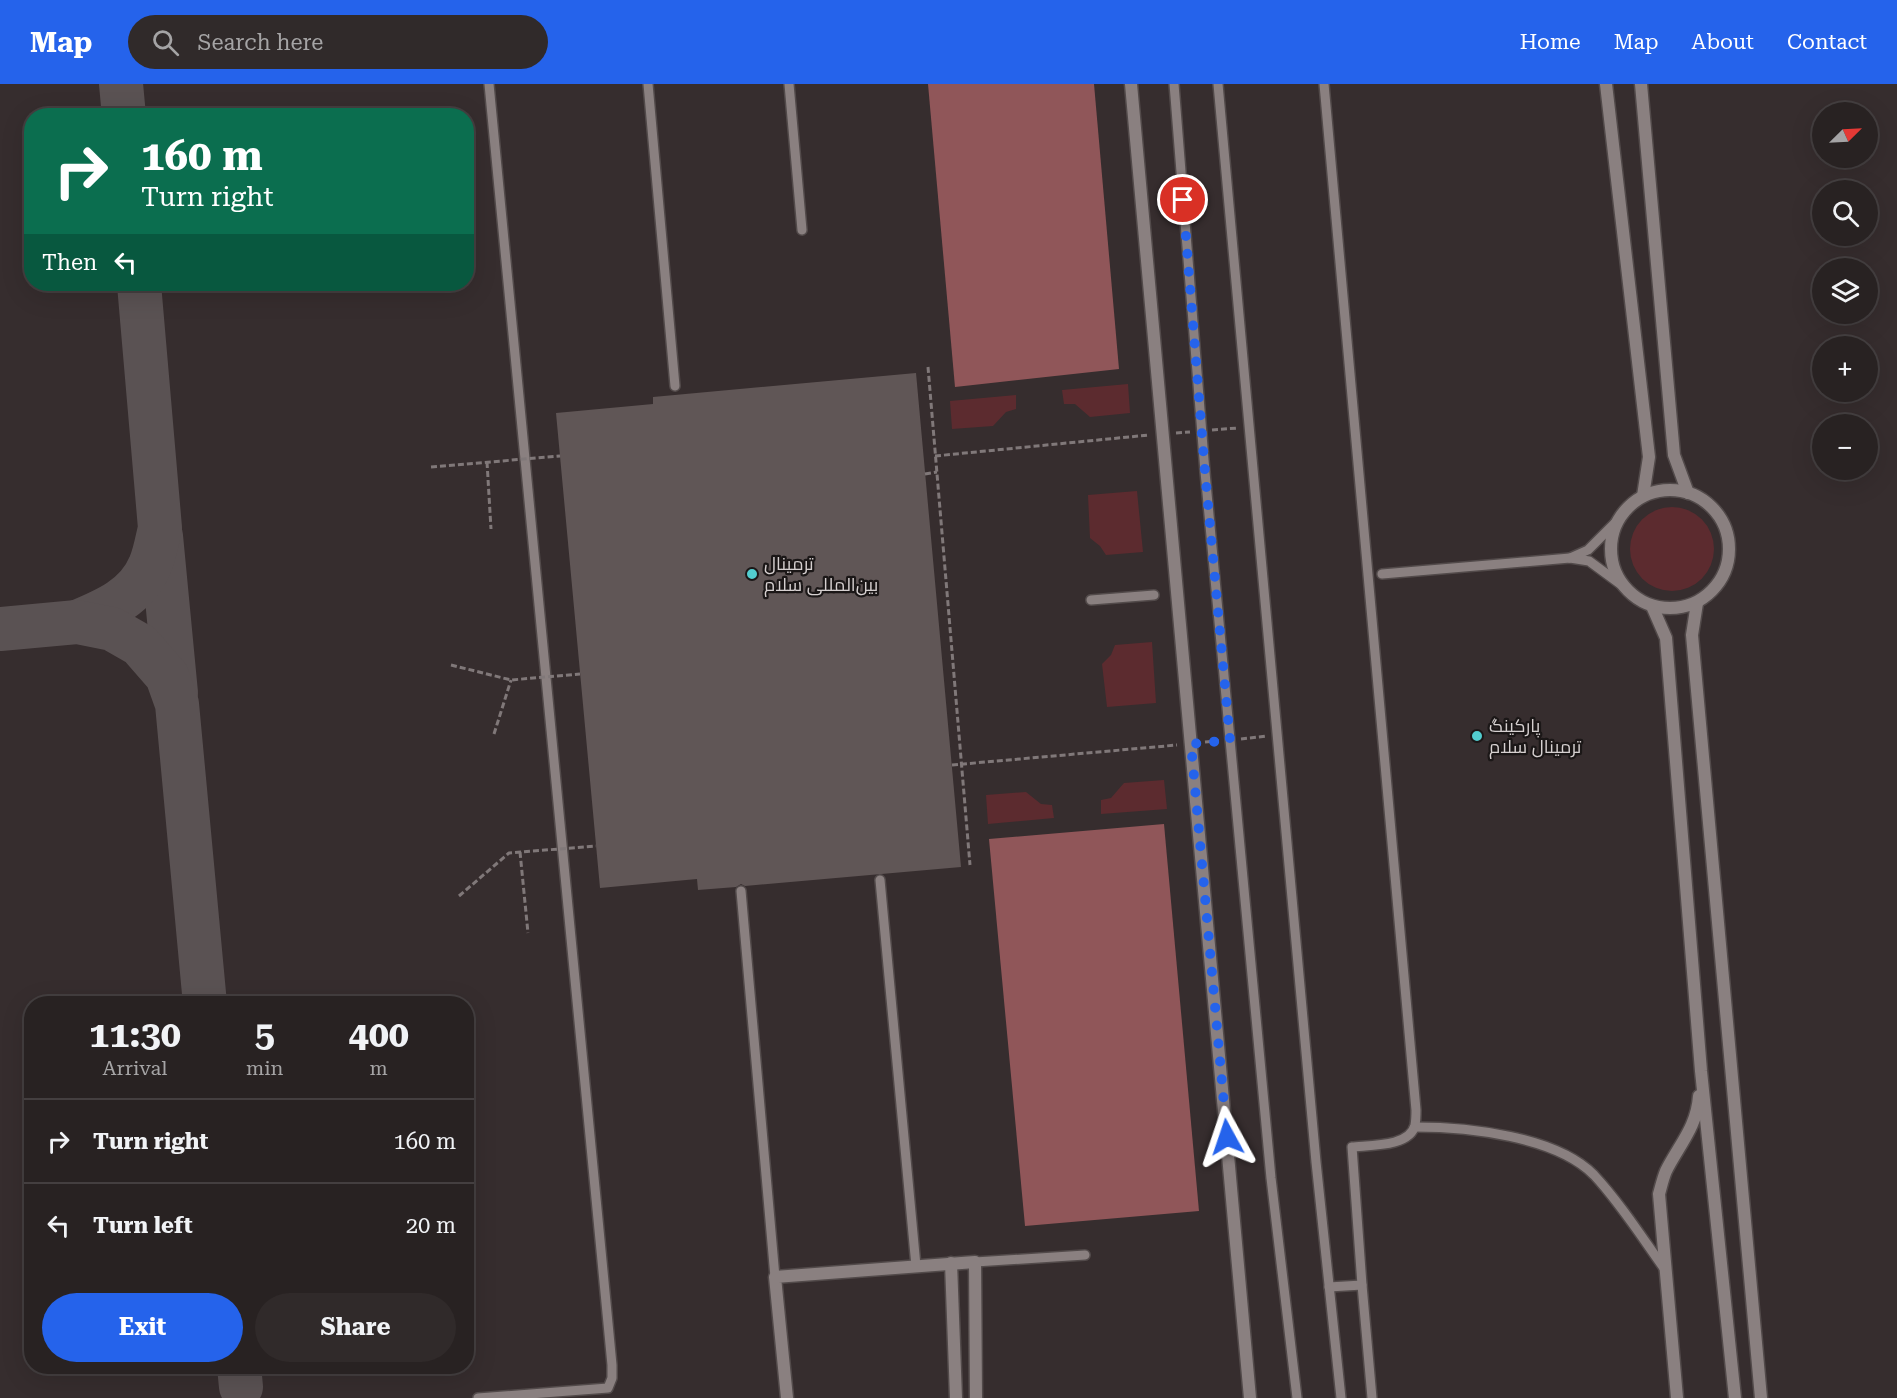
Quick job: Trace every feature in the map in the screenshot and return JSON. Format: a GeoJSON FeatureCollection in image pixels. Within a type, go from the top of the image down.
{"type":"FeatureCollection","features":[{"type":"Feature","properties":{"kind":"street"},"geometry":{"type":"LineString","coordinates":[[1131,84],[1250,1398]]}},
{"type":"Feature","properties":{"kind":"street"},"geometry":{"type":"LineString","coordinates":[[1606,84],[1649,457],[1643,496]]}},
{"type":"Feature","properties":{"kind":"street"},"geometry":{"type":"LineString","coordinates":[[1641,84],[1674,455],[1688,493]]}},
{"type":"Feature","properties":{"kind":"street"},"geometry":{"type":"LineString","coordinates":[[1673,490],[1688,493],[1706,502],[1720,517],[1728,535],[1729,555],[1724,574],[1713,591],[1697,603],[1683,608],[1667,609],[1652,606],[1636,598],[1623,586],[1615,571],[1611,554],[1612,537],[1618,520],[1629,506],[1643,496],[1658,491],[1673,490]]}},
{"type":"Feature","properties":{"kind":"street"},"geometry":{"type":"LineString","coordinates":[[1697,603],[1692,635],[1761,1398]]}},
{"type":"Feature","properties":{"kind":"street"},"geometry":{"type":"LineString","coordinates":[[1652,606],[1666,638],[1701,1071],[1736,1398]]}},
{"type":"Feature","properties":{"kind":"street"},"geometry":{"type":"LineString","coordinates":[[1677,1398],[1659,1194],[1665,1172],[1687,1136],[1698,1111],[1701,1071]]}},
{"type":"Feature","properties":{"kind":"street"},"geometry":{"type":"LineString","coordinates":[[788,1398],[775,1276],[975,1262],[976,1398]]}},
{"type":"Feature","properties":{"kind":"street"},"geometry":{"type":"LineString","coordinates":[[951,1263],[956,1398]]}},
{"type":"Feature","properties":{"kind":"lane"},"geometry":{"type":"LineString","coordinates":[[478,1398],[608,1388],[612,1378],[489,84]]}},
{"type":"Feature","properties":{"kind":"lane"},"geometry":{"type":"LineString","coordinates":[[648,84],[675,386]]}},
{"type":"Feature","properties":{"kind":"lane"},"geometry":{"type":"LineString","coordinates":[[789,84],[802,230]]}},
{"type":"Feature","properties":{"kind":"lane"},"geometry":{"type":"LineString","coordinates":[[1174,84],[1230,740],[1271,1178],[1297,1398]]}},
{"type":"Feature","properties":{"kind":"lane"},"geometry":{"type":"LineString","coordinates":[[1218,84],[1316,1162],[1341,1398]]}},
{"type":"Feature","properties":{"kind":"lane"},"geometry":{"type":"LineString","coordinates":[[1324,84],[1416,1110],[1415,1127],[1408,1137],[1393,1143],[1352,1147],[1372,1398]]}},
{"type":"Feature","properties":{"kind":"lane"},"geometry":{"type":"LineString","coordinates":[[1570,558],[1588,550],[1618,520]]}},
{"type":"Feature","properties":{"kind":"lane"},"geometry":{"type":"LineString","coordinates":[[1382,574],[1570,558],[1589,561],[1623,586]]}},
{"type":"Feature","properties":{"kind":"lane"},"geometry":{"type":"LineString","coordinates":[[1091,600],[1154,595]]}},
{"type":"Feature","properties":{"kind":"lane"},"geometry":{"type":"LineString","coordinates":[[880,879],[916,1266]]}},
{"type":"Feature","properties":{"kind":"lane"},"geometry":{"type":"LineString","coordinates":[[741,891],[775,1276]]}},
{"type":"Feature","properties":{"kind":"lane"},"geometry":{"type":"LineString","coordinates":[[1415,1127],[1447,1126],[1520,1139],[1551,1148],[1574,1160],[1600,1182],[1666,1271]]}},
{"type":"Feature","properties":{"kind":"lane"},"geometry":{"type":"LineString","coordinates":[[975,1262],[1085,1255]]}},
{"type":"Feature","properties":{"kind":"lane"},"geometry":{"type":"LineString","coordinates":[[1329,1287],[1362,1285]]}},
{"type":"Feature","properties":{"kind":"path"},"geometry":{"type":"LineString","coordinates":[[928,367],[970,865]]}},
{"type":"Feature","properties":{"kind":"path"},"geometry":{"type":"LineString","coordinates":[[935,456],[1249,427]]}},
{"type":"Feature","properties":{"kind":"path"},"geometry":{"type":"LineString","coordinates":[[431,467],[560,456]]}},
{"type":"Feature","properties":{"kind":"path"},"geometry":{"type":"LineString","coordinates":[[487,462],[491,529]]}},
{"type":"Feature","properties":{"kind":"path"},"geometry":{"type":"LineString","coordinates":[[925,474],[937,472]]}},
{"type":"Feature","properties":{"kind":"path"},"geometry":{"type":"LineString","coordinates":[[451,665],[511,680],[580,674]]}},
{"type":"Feature","properties":{"kind":"path"},"geometry":{"type":"LineString","coordinates":[[495,734],[511,680]]}},
{"type":"Feature","properties":{"kind":"path"},"geometry":{"type":"LineString","coordinates":[[952,765],[1277,735]]}},
{"type":"Feature","properties":{"kind":"path"},"geometry":{"type":"LineString","coordinates":[[459,896],[509,853],[596,846]]}},
{"type":"Feature","properties":{"kind":"path"},"geometry":{"type":"LineString","coordinates":[[520,852],[528,933]]}},
{"type":"Feature","properties":{"kind":"shaded area"},"geometry":{"type":"Polygon","coordinates":[[[928,84],[1094,84],[1119,369],[955,387],[928,84]]]}},
{"type":"Feature","properties":{"kind":"shaded area"},"geometry":{"type":"Polygon","coordinates":[[[1128,384],[1130,413],[1090,417],[1075,404],[1064,404],[1062,390],[1128,384]]]}},
{"type":"Feature","properties":{"kind":"shaded area"},"geometry":{"type":"Polygon","coordinates":[[[1016,395],[1016,409],[1006,412],[993,426],[952,429],[950,401],[1016,395]]]}},
{"type":"Feature","properties":{"kind":"shaded area"},"geometry":{"type":"Polygon","coordinates":[[[1137,491],[1143,552],[1106,555],[1090,538],[1088,495],[1137,491]]]}},
{"type":"Feature","properties":{"kind":"shaded area"},"geometry":{"type":"Polygon","coordinates":[[[1672,507],[1688,510],[1707,526],[1714,549],[1711,565],[1695,584],[1672,591],[1656,588],[1637,572],[1630,549],[1633,533],[1649,514],[1672,507]]]}},
{"type":"Feature","properties":{"kind":"shaded area"},"geometry":{"type":"Polygon","coordinates":[[[1152,642],[1156,703],[1107,707],[1102,664],[1111,655],[1115,645],[1152,642]]]}},
{"type":"Feature","properties":{"kind":"shaded area"},"geometry":{"type":"Polygon","coordinates":[[[1164,780],[1167,809],[1101,814],[1101,800],[1111,798],[1124,783],[1164,780]]]}},
{"type":"Feature","properties":{"kind":"shaded area"},"geometry":{"type":"Polygon","coordinates":[[[1026,792],[1041,804],[1052,805],[1054,818],[988,824],[986,795],[1026,792]]]}},
{"type":"Feature","properties":{"kind":"shaded area"},"geometry":{"type":"Polygon","coordinates":[[[1164,824],[1199,1211],[1025,1226],[989,839],[1164,824]]]}},
{"type":"Feature","properties":{"kind":"building","name":"ترمینال بین‌المللی سلام"},"geometry":{"type":"Polygon","coordinates":[[[916,373],[961,867],[745,886],[741,884],[736,887],[698,890],[697,879],[600,888],[556,413],[653,404],[653,397],[916,373]]]}},
{"type":"Feature","properties":{"kind":"taxiway"},"geometry":{"type":"LineString","coordinates":[[121,84],[123,108]]}},
{"type":"Feature","properties":{"kind":"taxiway"},"geometry":{"type":"LineString","coordinates":[[77,622],[99,613],[129,594],[137,586],[152,561],[160,528],[140,291]]}},
{"type":"Feature","properties":{"kind":"taxiway"},"geometry":{"type":"LineString","coordinates":[[161,536],[176,693]]}},
{"type":"Feature","properties":{"kind":"taxiway"},"geometry":{"type":"LineString","coordinates":[[0,629],[77,622],[112,629],[140,645],[167,676],[177,704],[204,996]]}},
{"type":"Feature","properties":{"kind":"taxiway"},"geometry":{"type":"LineString","coordinates":[[240,1374],[241,1387]]}},
{"type":"Feature","properties":{"kind":"place","name":"ترمینال بین‌المللی سلام"},"geometry":{"type":"Point","coordinates":[752,574]}},
{"type":"Feature","properties":{"kind":"place","name":"پارکینگ ترمینال سلام"},"geometry":{"type":"Point","coordinates":[1477,736]}},
{"type":"Feature","properties":{"kind":"route"},"geometry":{"type":"LineString","coordinates":[[1183,200],[1230,740],[1191,744],[1227,1137]]}}]}
